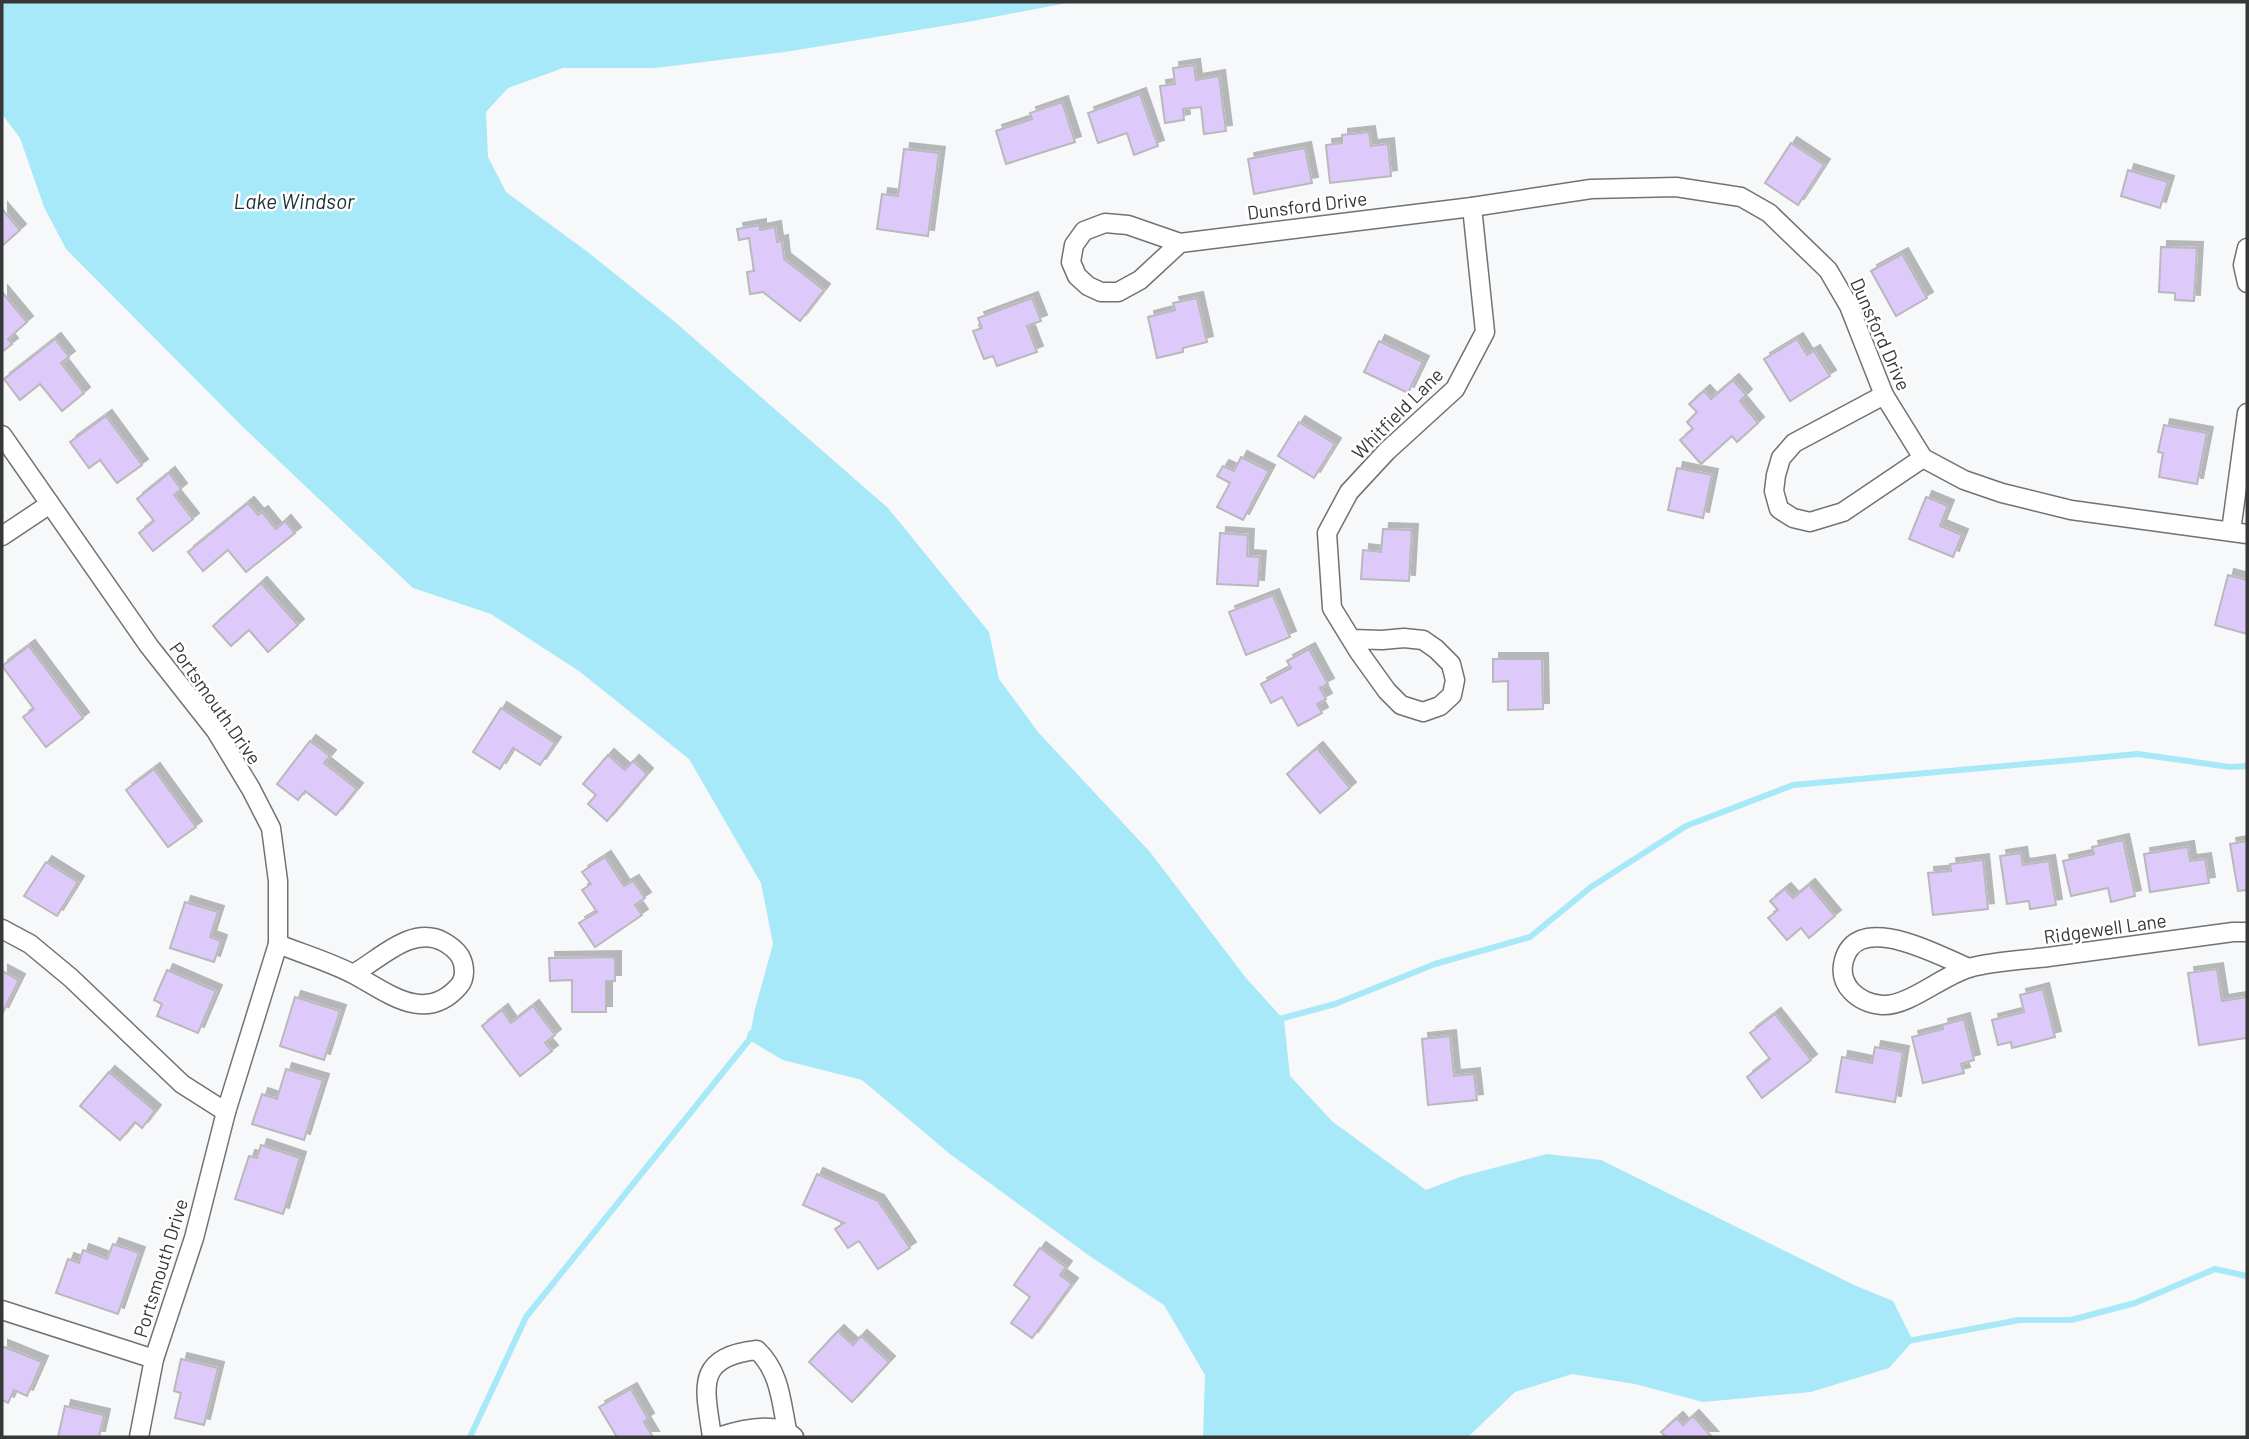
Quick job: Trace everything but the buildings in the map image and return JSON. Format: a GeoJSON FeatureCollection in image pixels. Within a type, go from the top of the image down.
{"type":"FeatureCollection","features":[{"type":"Feature","properties":{"kind":"street","name":"Dunsford Drive"},"geometry":{"type":"LineString","coordinates":[[1180,243],[1140,280],[1118,292],[1101,292],[1088,286],[1077,276],[1071,262],[1074,245],[1084,231],[1105,223],[1128,225],[1180,243],[1472,207],[1591,189],[1676,187],[1741,197],[1769,212],[1828,270],[1849,306],[1884,395],[1923,458]]}},
{"type":"Feature","properties":{"kind":"street","name":"Whitfield Lane"},"geometry":{"type":"LineString","coordinates":[[1351,639],[1423,640],[1451,664],[1455,680],[1452,695],[1440,706],[1423,712],[1401,705],[1387,691],[1351,639],[1332,608],[1327,533],[1349,492],[1387,452],[1455,389],[1485,332],[1472,207]]}},
{"type":"Feature","properties":{"kind":"street"},"geometry":{"type":"LineString","coordinates":[[2247,248],[2243,265],[2247,283]]}},
{"type":"Feature","properties":{"kind":"street"},"geometry":{"type":"LineString","coordinates":[[1884,395],[1794,443],[1781,458],[1776,474],[1774,491],[1779,509],[1793,518],[1810,522],[1843,512],[1923,458],[1964,480],[2002,494],[2071,510],[2239,532],[2247,413]]}},
{"type":"Feature","properties":{"kind":"street","name":"Portsmouth Drive"},"geometry":{"type":"LineString","coordinates":[[3,440],[149,646],[216,732],[271,828],[278,881],[278,944],[226,1112],[194,1238],[155,1359],[139,1437]]}},
{"type":"Feature","properties":{"kind":"street"},"geometry":{"type":"LineString","coordinates":[[2,536],[50,504]]}},
{"type":"Feature","properties":{"kind":"street"},"geometry":{"type":"LineString","coordinates":[[2,929],[40,952],[136,1038],[182,1084],[226,1112]]}},
{"type":"Feature","properties":{"kind":"street","name":"Ridgewell Lane"},"geometry":{"type":"LineString","coordinates":[[1969,968],[1883,936],[1860,938],[1849,947],[1842,976],[1863,1002],[1886,1006],[1912,998],[1928,986],[1969,968],[2247,932]]}},
{"type":"Feature","properties":{"kind":"street"},"geometry":{"type":"LineString","coordinates":[[278,944],[352,974],[388,996],[413,1004],[435,1003],[451,994],[462,983],[464,965],[456,950],[425,936],[408,940],[352,974]]}},
{"type":"Feature","properties":{"kind":"street"},"geometry":{"type":"LineString","coordinates":[[2,1310],[155,1359]]}},
{"type":"Feature","properties":{"kind":"street"},"geometry":{"type":"LineString","coordinates":[[712,1437],[705,1388],[710,1371],[721,1361],[739,1352],[757,1350],[767,1360],[776,1376],[790,1434],[747,1428],[718,1437]]}},
{"type":"Feature","properties":{"kind":"water","name":"Lake Windsor"},"geometry":{"type":"Polygon","coordinates":[[[2,2],[1072,2],[785,52],[655,68],[563,68],[508,88],[486,112],[488,157],[506,192],[589,253],[675,322],[888,508],[989,632],[999,679],[1038,732],[1150,852],[1246,978],[1284,1020],[1290,1076],[1333,1122],[1426,1190],[1463,1176],[1547,1154],[1601,1160],[1854,1285],[1893,1301],[1913,1341],[1889,1368],[1811,1392],[1703,1402],[1635,1384],[1572,1374],[1515,1392],[1468,1437],[1203,1437],[1205,1375],[1164,1305],[1091,1257],[950,1154],[862,1080],[783,1060],[749,1040],[773,944],[761,883],[689,759],[579,671],[491,614],[413,588],[243,427],[66,249],[44,207],[20,138],[2,114],[2,2]]]}},
{"type":"Feature","properties":{"kind":"waterway"},"geometry":{"type":"LineString","coordinates":[[1276,1020],[1335,1004],[1435,964],[1530,937],[1591,887],[1686,826],[1793,785],[2138,754],[2230,767],[2247,766]]}},
{"type":"Feature","properties":{"kind":"waterway"},"geometry":{"type":"LineString","coordinates":[[470,1437],[526,1317],[749,1040],[751,1033]]}},
{"type":"Feature","properties":{"kind":"waterway"},"geometry":{"type":"LineString","coordinates":[[1908,1341],[2019,1320],[2071,1320],[2135,1303],[2215,1269],[2247,1276]]}}]}
